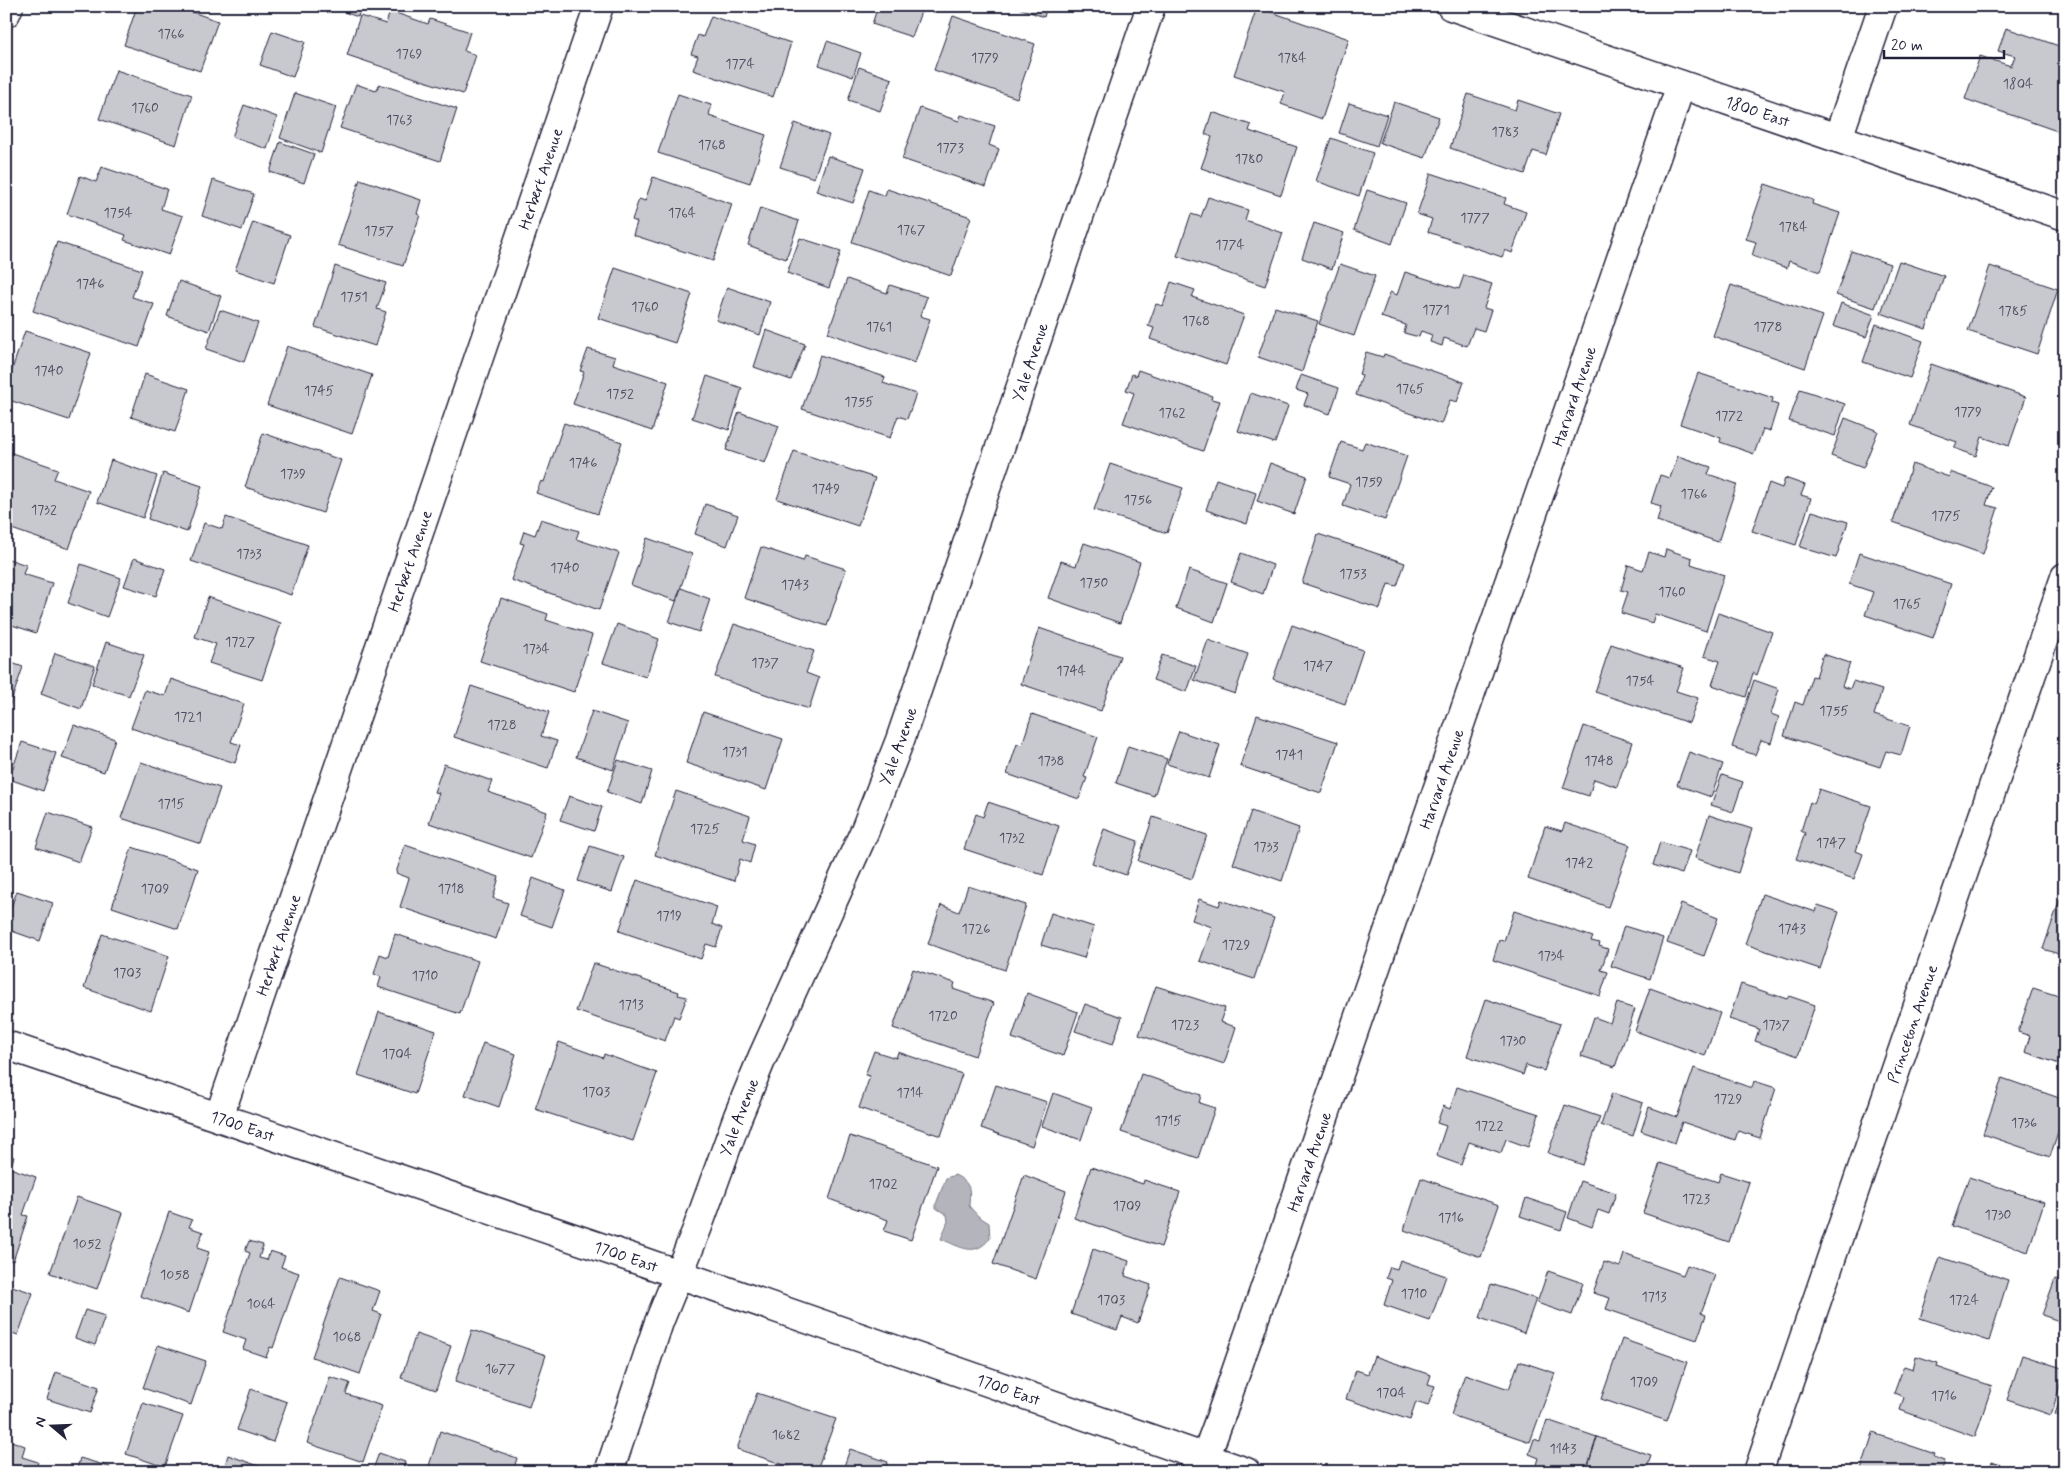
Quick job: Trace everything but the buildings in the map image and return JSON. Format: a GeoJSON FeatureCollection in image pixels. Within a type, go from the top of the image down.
{"type":"FeatureCollection","features":[{"type":"Feature","properties":{"kind":"street"},"geometry":{"type":"LineString","coordinates":[[6,13],[9,6]]}},
{"type":"Feature","properties":{"kind":"street","name":"Herbert Avenue"},"geometry":{"type":"LineString","coordinates":[[219,1117],[599,6]]}},
{"type":"Feature","properties":{"kind":"street","name":"Yale Avenue"},"geometry":{"type":"LineString","coordinates":[[609,1472],[659,1322],[738,1116],[762,1058],[865,830],[897,748],[1151,6]]}},
{"type":"Feature","properties":{"kind":"street","name":"1800 East"},"geometry":{"type":"LineString","coordinates":[[1451,6],[2065,216]]}},
{"type":"Feature","properties":{"kind":"street"},"geometry":{"type":"LineString","coordinates":[[1838,138],[1883,6]]}},
{"type":"Feature","properties":{"kind":"street","name":"Harvard Avenue"},"geometry":{"type":"LineString","coordinates":[[1202,1465],[1681,85]]}},
{"type":"Feature","properties":{"kind":"street","name":"Princeton Avenue"},"geometry":{"type":"LineString","coordinates":[[1758,1472],[2065,577]]}},
{"type":"Feature","properties":{"kind":"street","name":"1700 East"},"geometry":{"type":"LineString","coordinates":[[6,1045],[678,1274],[1202,1465],[1246,1472]]}},
{"type":"Feature","properties":{"kind":"shaded area"},"geometry":{"type":"Polygon","coordinates":[[[955,1175],[964,1181],[969,1188],[969,1206],[978,1216],[989,1223],[990,1238],[979,1248],[967,1249],[941,1239],[948,1221],[947,1215],[936,1208],[936,1204],[946,1178],[955,1175]]]}}]}
